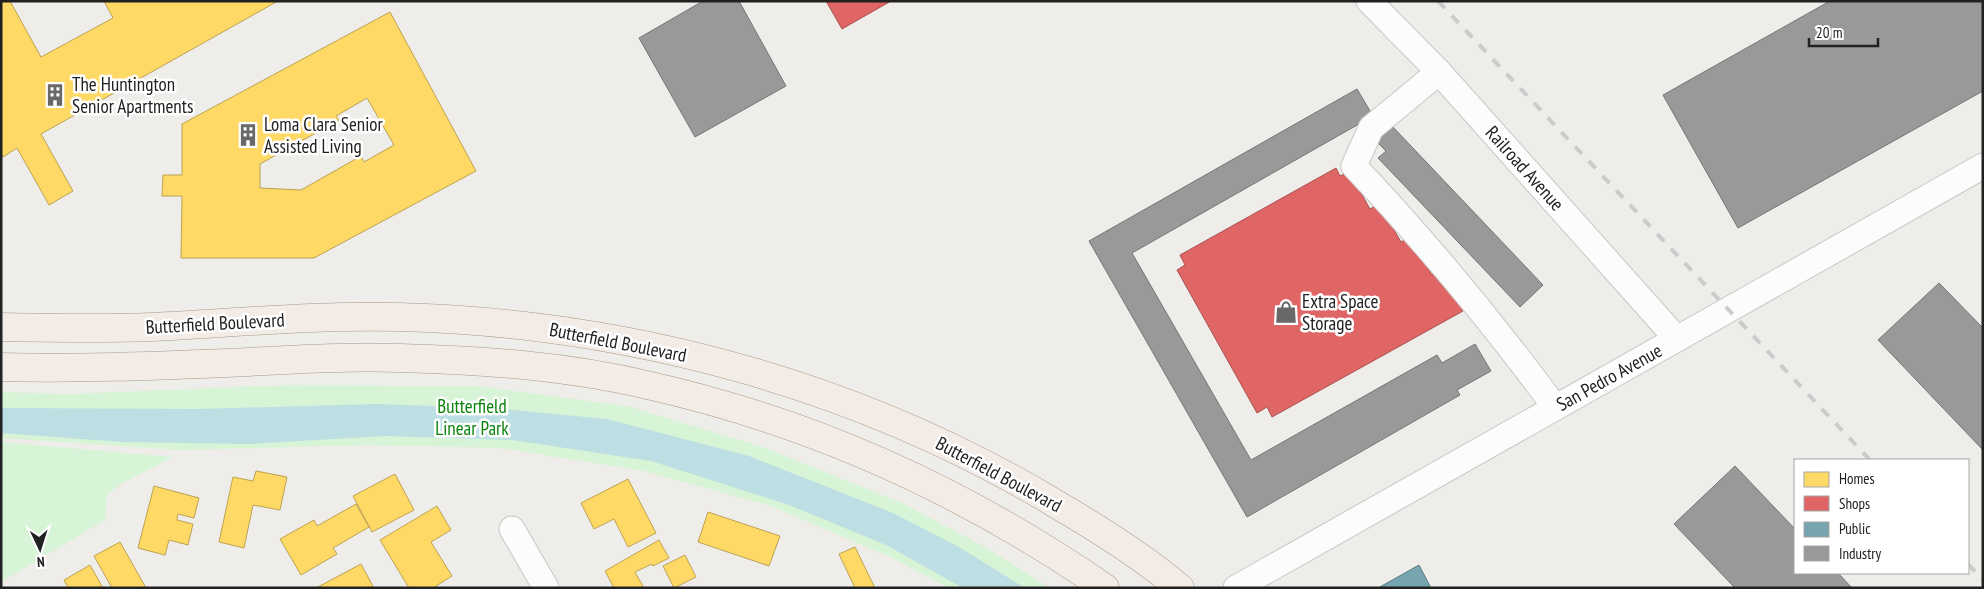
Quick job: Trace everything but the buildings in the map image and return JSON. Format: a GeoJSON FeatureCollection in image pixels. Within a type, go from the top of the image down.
{"type":"FeatureCollection","features":[{"type":"Feature","properties":{"kind":"main road","name":"Butterfield Boulevard"},"geometry":{"type":"LineString","coordinates":[[1,327],[148,327],[310,318],[396,317],[482,320],[566,330],[651,346],[741,368],[822,394],[895,422],[970,456],[1026,485],[1084,520],[1131,550],[1180,588]]}},
{"type":"Feature","properties":{"kind":"main road","name":"Butterfield Boulevard"},"geometry":{"type":"LineString","coordinates":[[1,367],[65,368],[321,358],[398,358],[482,361],[544,368],[646,384],[796,427],[914,476],[962,500],[1031,540],[1105,588]]}},
{"type":"Feature","properties":{"kind":"street","name":"Railroad Avenue"},"geometry":{"type":"LineString","coordinates":[[1369,1],[1439,72],[1677,339]]}},
{"type":"Feature","properties":{"kind":"street"},"geometry":{"type":"LineString","coordinates":[[1439,72],[1371,128],[1354,166],[1401,216],[1484,315],[1556,407]]}},
{"type":"Feature","properties":{"kind":"street","name":"San Pedro Avenue"},"geometry":{"type":"LineString","coordinates":[[1236,588],[1983,166]]}},
{"type":"Feature","properties":{"kind":"street"},"geometry":{"type":"LineString","coordinates":[[512,529],[546,588]]}},
{"type":"Feature","properties":{"kind":"green space","name":"Butterfield Linear Park"},"geometry":{"type":"Polygon","coordinates":[[[289,385],[477,386],[627,406],[763,447],[902,503],[985,547],[1050,588],[949,588],[886,555],[770,506],[644,471],[501,448],[369,445],[180,450],[1,438],[1,392],[69,394],[289,385]]]}},
{"type":"Feature","properties":{"kind":"green space"},"geometry":{"type":"Polygon","coordinates":[[[1,442],[173,457],[121,484],[107,495],[105,520],[1,582],[1,442]]]}},
{"type":"Feature","properties":{"kind":"water"},"geometry":{"type":"Polygon","coordinates":[[[374,404],[491,408],[607,419],[749,456],[893,513],[959,547],[1025,588],[963,588],[886,545],[789,505],[651,461],[512,440],[385,436],[249,444],[122,442],[1,433],[1,408],[198,409],[374,404]]]}},
{"type":"Feature","properties":{"kind":"railway"},"geometry":{"type":"LineString","coordinates":[[1438,1],[1869,459]]}},
{"type":"Feature","properties":{"kind":"railway"},"geometry":{"type":"LineString","coordinates":[[1969,565],[1983,580]]}},
{"type":"Feature","properties":{"kind":"place","name":"The Huntington Senior Apartments"},"geometry":{"type":"Point","coordinates":[55,95]}},
{"type":"Feature","properties":{"kind":"place","name":"Loma Clara Senior Assisted Living"},"geometry":{"type":"Point","coordinates":[248,135]}},
{"type":"Feature","properties":{"kind":"place","name":"Extra Space Storage"},"geometry":{"type":"Point","coordinates":[1286,312]}}]}
